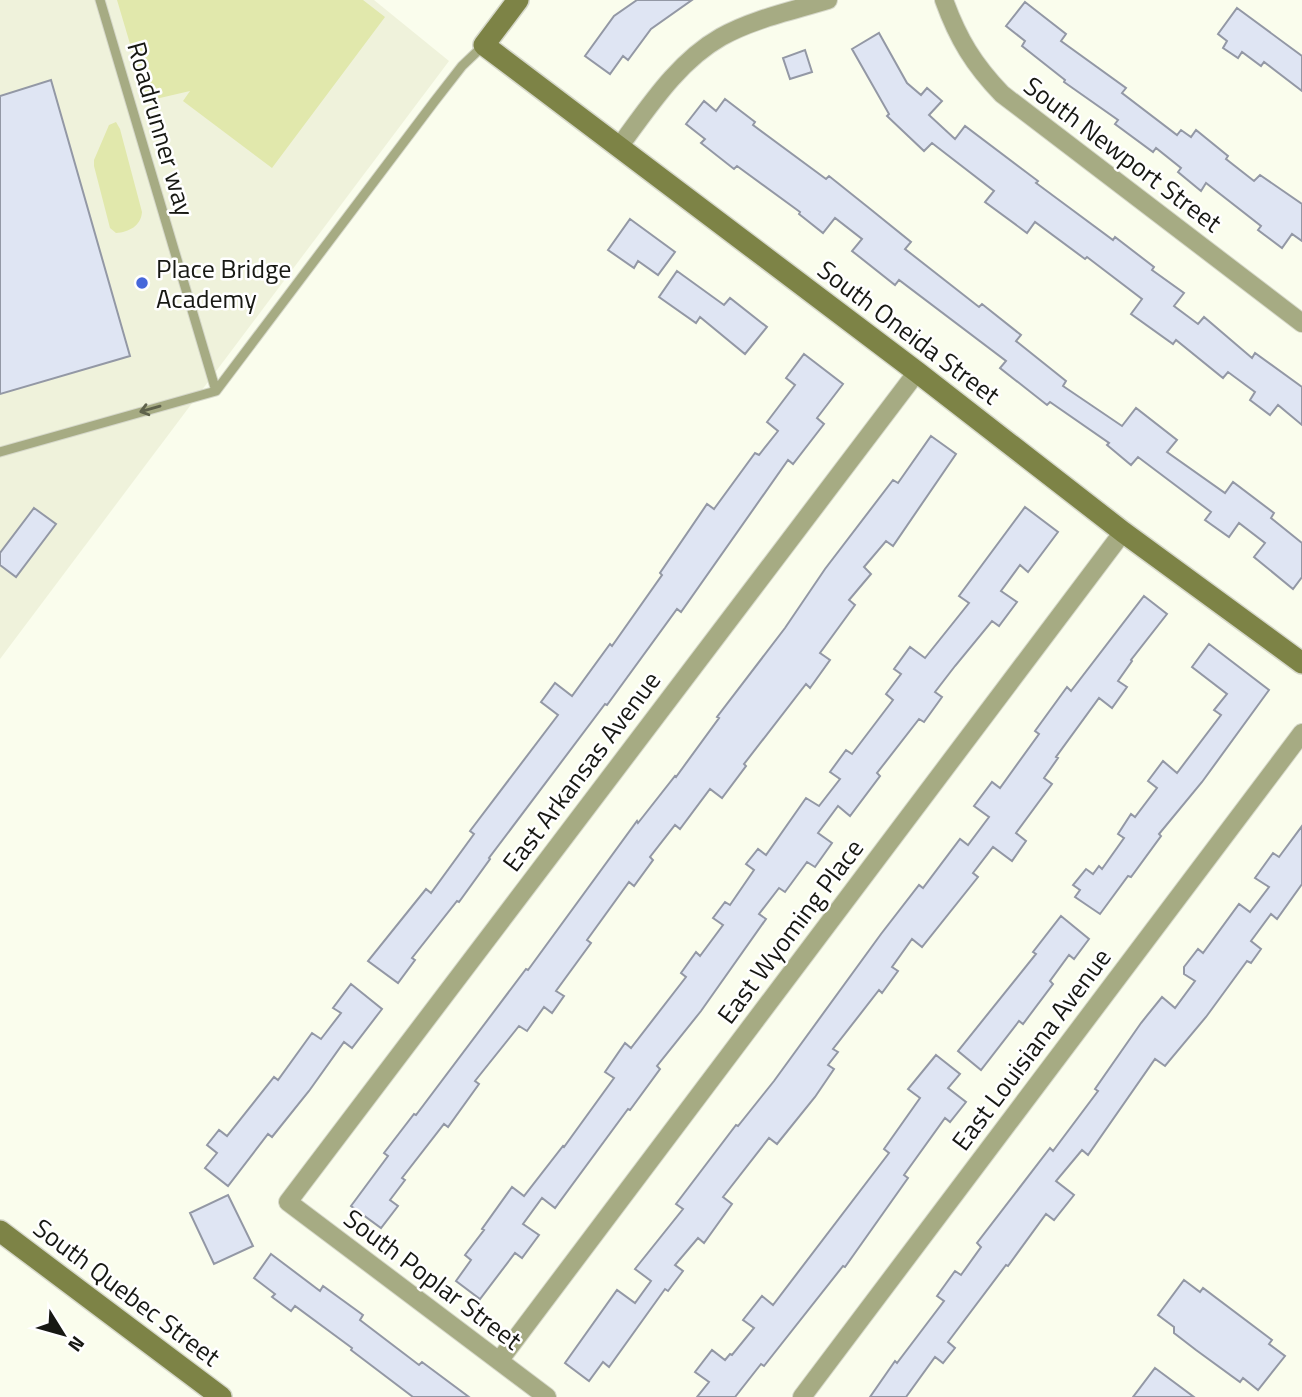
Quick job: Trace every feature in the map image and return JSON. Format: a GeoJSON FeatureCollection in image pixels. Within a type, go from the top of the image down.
{"type":"FeatureCollection","features":[{"type":"Feature","properties":{"kind":"street"},"geometry":{"type":"LineString","coordinates":[[484,45],[518,0]]}},
{"type":"Feature","properties":{"kind":"street"},"geometry":{"type":"LineString","coordinates":[[619,147],[662,90],[697,54],[720,37],[751,23],[828,0]]}},
{"type":"Feature","properties":{"kind":"street","name":"South Newport Street"},"geometry":{"type":"LineString","coordinates":[[944,0],[954,29],[972,60],[1002,94],[1302,323]]}},
{"type":"Feature","properties":{"kind":"street","name":"South Oneida Street"},"geometry":{"type":"LineString","coordinates":[[484,45],[917,372],[1123,532],[1302,663]]}},
{"type":"Feature","properties":{"kind":"street","name":"East Arkansas Avenue"},"geometry":{"type":"LineString","coordinates":[[288,1202],[917,372]]}},
{"type":"Feature","properties":{"kind":"street","name":"East Wyoming Place"},"geometry":{"type":"LineString","coordinates":[[499,1361],[1123,532]]}},
{"type":"Feature","properties":{"kind":"street","name":"East Louisiana Avenue"},"geometry":{"type":"LineString","coordinates":[[802,1397],[1302,733]]}},
{"type":"Feature","properties":{"kind":"street","name":"South Poplar Street"},"geometry":{"type":"LineString","coordinates":[[288,1202],[547,1397]]}},
{"type":"Feature","properties":{"kind":"street","name":"South Quebec Street"},"geometry":{"type":"LineString","coordinates":[[0,1231],[220,1397]]}},
{"type":"Feature","properties":{"kind":"lane","name":"Roadrunner way"},"geometry":{"type":"LineString","coordinates":[[100,0],[216,391]]}},
{"type":"Feature","properties":{"kind":"lane"},"geometry":{"type":"LineString","coordinates":[[0,452],[216,391],[434,102],[462,66],[484,45]]}},
{"type":"Feature","properties":{"kind":"shaded area","name":"Place Bridge Academy"},"geometry":{"type":"Polygon","coordinates":[[[0,0],[374,0],[449,61],[0,659],[0,0]]]}},
{"type":"Feature","properties":{"kind":"green space"},"geometry":{"type":"Polygon","coordinates":[[[117,0],[363,0],[385,17],[272,168],[183,101],[190,91],[147,101],[117,0]]]}},
{"type":"Feature","properties":{"kind":"green space"},"geometry":{"type":"Polygon","coordinates":[[[116,122],[142,212],[134,227],[116,233],[110,228],[94,160],[109,125],[116,122]]]}},
{"type":"Feature","properties":{"kind":"building"},"geometry":{"type":"Polygon","coordinates":[[[637,0],[692,0],[651,29],[628,60],[623,56],[610,74],[585,56],[614,16],[637,0]]]}},
{"type":"Feature","properties":{"kind":"building"},"geometry":{"type":"Polygon","coordinates":[[[1025,2],[1066,34],[1061,41],[1126,88],[1122,93],[1177,135],[1181,130],[1191,137],[1196,130],[1254,181],[1260,175],[1302,204],[1302,241],[1292,234],[1282,248],[1258,230],[1261,226],[1206,183],[1201,191],[1178,172],[1181,168],[1156,148],[1153,152],[1115,124],[1118,120],[1064,82],[1065,80],[1022,46],[1025,41],[1006,26],[1025,2]]]}},
{"type":"Feature","properties":{"kind":"building"},"geometry":{"type":"Polygon","coordinates":[[[1237,8],[1302,56],[1302,91],[1264,62],[1261,66],[1242,52],[1238,58],[1223,48],[1227,41],[1218,34],[1237,8]]]}},
{"type":"Feature","properties":{"kind":"building"},"geometry":{"type":"Polygon","coordinates":[[[879,33],[907,83],[921,95],[927,88],[942,101],[929,115],[955,139],[965,126],[1038,181],[1036,183],[1154,267],[1152,270],[1184,293],[1174,306],[1198,324],[1204,317],[1252,358],[1255,353],[1302,387],[1302,425],[1278,405],[1270,415],[1250,400],[1255,392],[1228,372],[1223,378],[1176,340],[1173,344],[1131,314],[1142,299],[1035,222],[1027,233],[985,202],[994,191],[932,143],[924,151],[887,116],[889,114],[852,49],[879,33]]]}},
{"type":"Feature","properties":{"kind":"building"},"geometry":{"type":"Polygon","coordinates":[[[805,50],[812,72],[790,79],[783,58],[805,50]]]}},
{"type":"Feature","properties":{"kind":"building"},"geometry":{"type":"Polygon","coordinates":[[[51,80],[130,356],[0,394],[0,96],[51,80]]]}},
{"type":"Feature","properties":{"kind":"building"},"geometry":{"type":"Polygon","coordinates":[[[725,99],[755,122],[753,125],[826,179],[829,176],[911,242],[905,249],[979,307],[982,304],[1021,335],[1016,341],[1066,381],[1063,386],[1122,426],[1136,408],[1177,440],[1167,452],[1225,493],[1233,482],[1274,513],[1271,518],[1302,543],[1302,577],[1293,589],[1254,557],[1265,543],[1239,523],[1229,537],[1205,520],[1211,512],[1138,457],[1131,465],[1107,445],[1109,443],[1050,402],[1047,405],[1000,368],[1006,361],[899,280],[895,285],[852,251],[862,239],[835,218],[823,233],[799,214],[800,212],[737,166],[734,169],[701,143],[705,139],[686,124],[704,101],[716,111],[725,99]]]}},
{"type":"Feature","properties":{"kind":"building"},"geometry":{"type":"Polygon","coordinates":[[[630,219],[675,252],[658,275],[638,261],[634,268],[608,250],[630,219]]]}},
{"type":"Feature","properties":{"kind":"building"},"geometry":{"type":"Polygon","coordinates":[[[677,271],[724,305],[730,298],[767,327],[745,354],[700,317],[696,323],[659,297],[677,271]]]}},
{"type":"Feature","properties":{"kind":"building"},"geometry":{"type":"Polygon","coordinates":[[[804,354],[843,384],[817,418],[824,424],[793,464],[788,460],[681,612],[677,609],[489,858],[459,902],[457,901],[412,958],[415,960],[398,983],[368,961],[426,889],[431,893],[474,834],[470,831],[558,715],[541,702],[555,683],[572,696],[610,644],[612,646],[662,575],[660,573],[707,504],[714,509],[755,453],[759,455],[778,431],[767,422],[795,385],[786,378],[804,354]]]}},
{"type":"Feature","properties":{"kind":"building"},"geometry":{"type":"Polygon","coordinates":[[[931,436],[956,454],[893,546],[886,541],[864,567],[871,574],[849,600],[855,605],[820,653],[830,660],[810,688],[806,684],[744,764],[746,766],[722,798],[710,789],[680,829],[675,825],[650,857],[653,860],[634,886],[629,882],[587,940],[591,943],[556,991],[564,996],[552,1013],[544,1007],[527,1031],[519,1026],[475,1081],[479,1084],[448,1127],[444,1124],[402,1178],[405,1180],[390,1200],[398,1206],[381,1228],[351,1206],[388,1156],[384,1153],[414,1114],[416,1115],[526,969],[528,970],[637,821],[638,823],[676,777],[825,569],[893,480],[898,483],[931,436]]]}},
{"type":"Feature","properties":{"kind":"building"},"geometry":{"type":"Polygon","coordinates":[[[1025,507],[1058,532],[1028,572],[1020,565],[1001,591],[1017,602],[999,626],[992,621],[955,666],[935,692],[942,697],[924,722],[919,719],[877,773],[880,776],[850,816],[838,806],[818,833],[832,843],[815,867],[807,862],[785,892],[779,888],[759,914],[766,919],[701,1011],[657,1066],[660,1069],[555,1208],[542,1198],[523,1224],[539,1235],[522,1258],[515,1253],[480,1299],[456,1281],[471,1260],[465,1255],[484,1230],[482,1229],[512,1187],[524,1196],[564,1147],[614,1078],[605,1072],[625,1043],[631,1048],[686,977],[681,973],[696,952],[700,956],[723,925],[713,918],[725,902],[730,905],[754,870],[746,864],[758,849],[766,855],[806,798],[819,806],[840,779],[830,772],[846,750],[852,754],[893,700],[886,694],[901,674],[894,669],[910,647],[925,658],[969,603],[959,596],[1025,507]]]}},
{"type":"Feature","properties":{"kind":"building"},"geometry":{"type":"Polygon","coordinates":[[[34,508],[56,524],[16,577],[0,565],[0,553],[34,508]]]}},
{"type":"Feature","properties":{"kind":"building"},"geometry":{"type":"Polygon","coordinates":[[[1144,596],[1167,614],[1118,681],[1127,687],[1112,708],[1099,698],[1056,757],[1058,758],[1044,778],[1052,784],[1016,833],[1026,841],[1012,861],[993,847],[973,873],[978,877],[922,947],[912,939],[892,967],[898,971],[882,993],[879,990],[833,1049],[838,1052],[828,1065],[834,1069],[815,1097],[777,1144],[769,1138],[723,1197],[732,1204],[704,1243],[698,1238],[675,1265],[683,1271],[668,1291],[665,1289],[609,1367],[603,1362],[589,1381],[565,1363],[617,1290],[635,1303],[651,1281],[635,1269],[683,1209],[676,1204],[736,1125],[738,1126],[774,1081],[919,885],[923,888],[960,839],[968,845],[989,817],[974,806],[992,782],[1000,788],[1039,734],[1035,731],[1067,687],[1071,691],[1144,596]]]}},
{"type":"Feature","properties":{"kind":"building"},"geometry":{"type":"Polygon","coordinates":[[[1209,644],[1269,690],[1202,782],[1159,834],[1161,836],[1131,877],[1128,876],[1100,914],[1075,897],[1080,890],[1073,885],[1086,869],[1093,874],[1099,866],[1102,869],[1124,838],[1118,834],[1131,814],[1135,817],[1157,788],[1148,781],[1163,761],[1177,773],[1221,715],[1214,710],[1227,694],[1192,667],[1209,644]]]}},
{"type":"Feature","properties":{"kind":"building"},"geometry":{"type":"Polygon","coordinates":[[[1302,826],[1302,884],[1277,919],[1271,914],[1251,941],[1261,949],[1251,963],[1247,961],[1206,1017],[1165,1066],[1155,1059],[1088,1155],[1082,1150],[1056,1181],[1074,1195],[1054,1220],[1046,1214],[1008,1266],[1006,1265],[948,1342],[955,1348],[943,1363],[935,1357],[906,1397],[870,1397],[895,1361],[897,1363],[944,1301],[937,1296],[955,1271],[961,1275],[981,1247],[977,1243],[1050,1148],[1053,1151],[1098,1091],[1095,1089],[1141,1023],[1162,997],[1175,1008],[1195,981],[1184,974],[1184,967],[1198,949],[1203,953],[1239,904],[1250,912],[1269,887],[1255,878],[1273,853],[1279,857],[1302,826]]]}},
{"type":"Feature","properties":{"kind":"building"},"geometry":{"type":"Polygon","coordinates":[[[1061,916],[1089,939],[1074,959],[1069,955],[1050,981],[1053,984],[1023,1024],[1019,1021],[981,1070],[958,1051],[1036,954],[1033,952],[1061,916]]]}},
{"type":"Feature","properties":{"kind":"building"},"geometry":{"type":"Polygon","coordinates":[[[351,984],[382,1009],[352,1048],[344,1042],[272,1137],[268,1134],[228,1186],[205,1168],[217,1153],[207,1145],[219,1130],[227,1136],[274,1077],[278,1080],[312,1033],[321,1039],[341,1013],[333,1008],[351,984]]]}},
{"type":"Feature","properties":{"kind":"building"},"geometry":{"type":"Polygon","coordinates":[[[936,1055],[960,1074],[948,1088],[966,1102],[950,1122],[945,1118],[904,1175],[908,1178],[845,1267],[843,1266],[764,1366],[761,1364],[735,1397],[697,1397],[709,1382],[695,1372],[712,1350],[725,1360],[732,1355],[754,1328],[743,1320],[762,1296],[773,1305],[889,1153],[884,1149],[920,1098],[908,1089],[936,1055]]]}},
{"type":"Feature","properties":{"kind":"building"},"geometry":{"type":"Polygon","coordinates":[[[228,1195],[253,1246],[214,1264],[190,1213],[228,1195]]]}},
{"type":"Feature","properties":{"kind":"building"},"geometry":{"type":"Polygon","coordinates":[[[271,1254],[320,1291],[323,1286],[363,1315],[360,1320],[419,1365],[422,1362],[469,1397],[413,1397],[295,1306],[291,1311],[272,1297],[275,1294],[254,1278],[271,1254]]]}},
{"type":"Feature","properties":{"kind":"building"},"geometry":{"type":"Polygon","coordinates":[[[1184,1280],[1200,1292],[1203,1288],[1272,1340],[1269,1344],[1285,1356],[1258,1390],[1243,1378],[1240,1382],[1196,1350],[1174,1333],[1174,1327],[1158,1315],[1184,1280]]]}},
{"type":"Feature","properties":{"kind":"building"},"geometry":{"type":"Polygon","coordinates":[[[1155,1368],[1194,1397],[1133,1397],[1155,1368]]]}},
{"type":"Feature","properties":{"kind":"place","name":"Place Bridge Academy"},"geometry":{"type":"Point","coordinates":[142,283]}}]}
